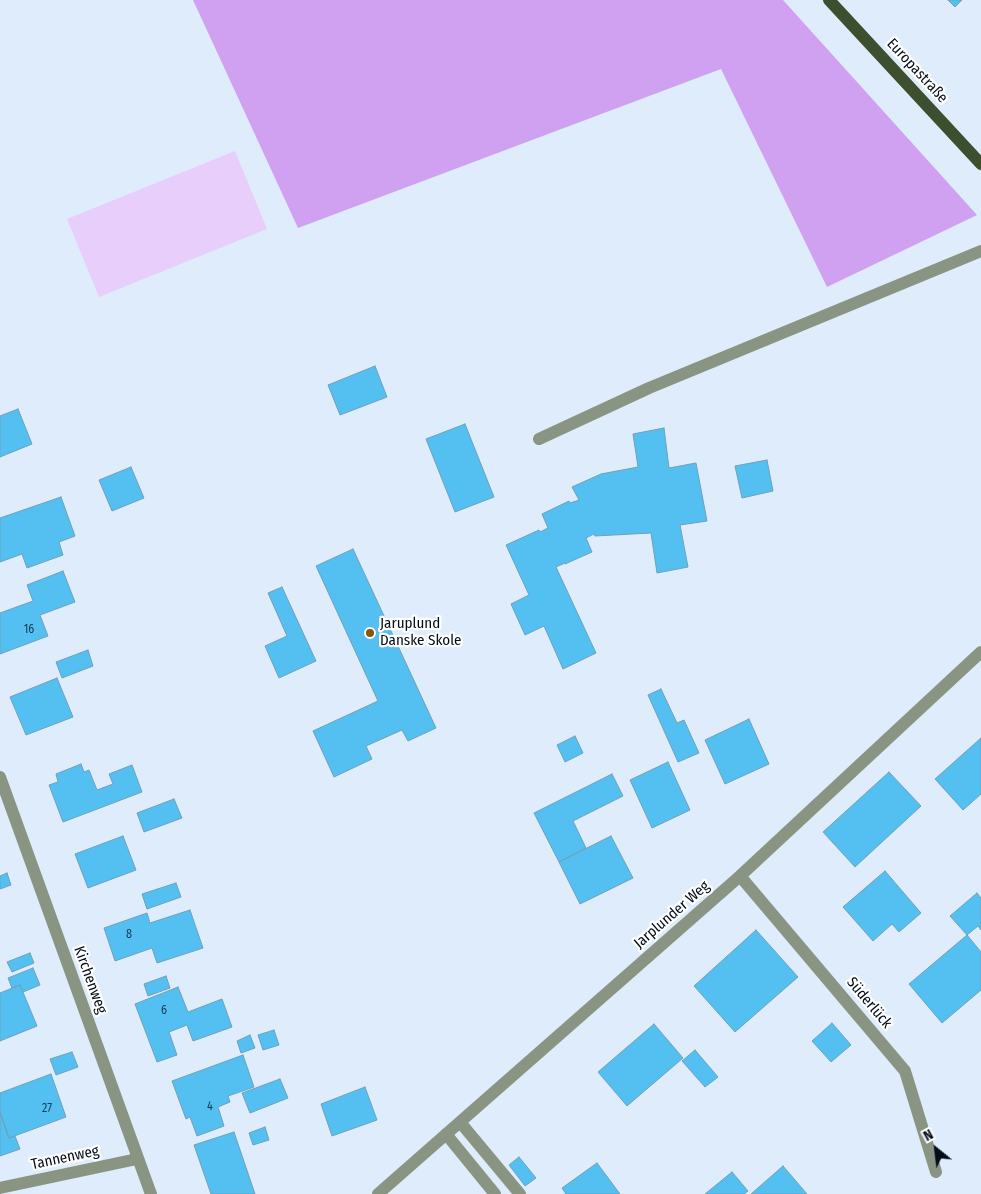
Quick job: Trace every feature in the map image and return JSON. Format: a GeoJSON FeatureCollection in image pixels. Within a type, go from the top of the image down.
{"type":"FeatureCollection","features":[{"type":"Feature","properties":{"kind":"main road","name":"Europastraße"},"geometry":{"type":"LineString","coordinates":[[829,0],[981,164]]}},
{"type":"Feature","properties":{"kind":"street"},"geometry":{"type":"LineString","coordinates":[[539,439],[649,388],[981,251]]}},
{"type":"Feature","properties":{"kind":"street","name":"Jarplunder Weg"},"geometry":{"type":"LineString","coordinates":[[378,1194],[740,876],[981,652]]}},
{"type":"Feature","properties":{"kind":"street","name":"Kirchenweg"},"geometry":{"type":"LineString","coordinates":[[0,777],[150,1194]]}},
{"type":"Feature","properties":{"kind":"street","name":"Süderlück"},"geometry":{"type":"LineString","coordinates":[[740,876],[905,1071],[936,1172]]}},
{"type":"Feature","properties":{"kind":"street"},"geometry":{"type":"LineString","coordinates":[[460,1122],[520,1194]]}},
{"type":"Feature","properties":{"kind":"street"},"geometry":{"type":"LineString","coordinates":[[446,1134],[495,1194]]}},
{"type":"Feature","properties":{"kind":"street","name":"Tannenweg"},"geometry":{"type":"LineString","coordinates":[[0,1188],[137,1159]]}},
{"type":"Feature","properties":{"kind":"shaded area"},"geometry":{"type":"Polygon","coordinates":[[[193,0],[783,0],[977,215],[827,287],[721,69],[298,228],[193,0]]]}},
{"type":"Feature","properties":{"kind":"shaded area"},"geometry":{"type":"Polygon","coordinates":[[[235,151],[267,229],[99,297],[67,219],[235,151]]]}},
{"type":"Feature","properties":{"kind":"building"},"geometry":{"type":"Polygon","coordinates":[[[948,0],[962,0],[955,7],[948,0]]]}},
{"type":"Feature","properties":{"kind":"building"},"geometry":{"type":"Polygon","coordinates":[[[375,366],[387,397],[340,415],[328,385],[375,366]]]}},
{"type":"Feature","properties":{"kind":"building"},"geometry":{"type":"Polygon","coordinates":[[[18,409],[32,444],[0,457],[0,416],[18,409]]]}},
{"type":"Feature","properties":{"kind":"building"},"geometry":{"type":"Polygon","coordinates":[[[465,424],[494,497],[455,512],[426,439],[465,424]]]}},
{"type":"Feature","properties":{"kind":"building"},"geometry":{"type":"Polygon","coordinates":[[[664,428],[669,468],[696,463],[707,521],[680,525],[688,567],[657,573],[651,533],[595,536],[594,534],[586,538],[592,552],[556,567],[596,653],[563,669],[544,626],[525,635],[511,604],[529,595],[506,545],[539,530],[540,532],[548,528],[542,514],[569,501],[570,503],[579,500],[572,487],[601,474],[638,467],[633,434],[664,428]]]}},
{"type":"Feature","properties":{"kind":"building"},"geometry":{"type":"Polygon","coordinates":[[[767,460],[773,491],[742,498],[735,466],[767,460]]]}},
{"type":"Feature","properties":{"kind":"building"},"geometry":{"type":"Polygon","coordinates":[[[131,467],[144,498],[112,511],[99,480],[131,467]]]}},
{"type":"Feature","properties":{"kind":"building"},"geometry":{"type":"Polygon","coordinates":[[[61,497],[75,536],[59,542],[63,555],[27,568],[22,554],[0,562],[0,518],[61,497]]]}},
{"type":"Feature","properties":{"kind":"building","name":"Jaruplund Danske Skole"},"geometry":{"type":"Polygon","coordinates":[[[353,549],[436,728],[408,741],[402,730],[366,746],[372,759],[334,777],[313,731],[378,701],[316,566],[353,549]]]}},
{"type":"Feature","properties":{"kind":"building"},"geometry":{"type":"Polygon","coordinates":[[[63,571],[75,602],[40,615],[48,636],[0,654],[0,613],[33,601],[27,585],[63,571]]]}},
{"type":"Feature","properties":{"kind":"building"},"geometry":{"type":"Polygon","coordinates":[[[282,587],[316,661],[279,678],[265,646],[287,636],[268,593],[282,587]]]}},
{"type":"Feature","properties":{"kind":"building"},"geometry":{"type":"Polygon","coordinates":[[[88,650],[93,666],[62,678],[56,662],[88,650]]]}},
{"type":"Feature","properties":{"kind":"building"},"geometry":{"type":"Polygon","coordinates":[[[57,678],[73,717],[26,735],[10,697],[57,678]]]}},
{"type":"Feature","properties":{"kind":"building"},"geometry":{"type":"Polygon","coordinates":[[[661,689],[677,723],[684,720],[699,753],[678,762],[648,695],[661,689]]]}},
{"type":"Feature","properties":{"kind":"building"},"geometry":{"type":"Polygon","coordinates":[[[749,719],[769,764],[725,784],[705,740],[749,719]]]}},
{"type":"Feature","properties":{"kind":"building"},"geometry":{"type":"Polygon","coordinates":[[[575,736],[583,753],[565,762],[557,745],[575,736]]]}},
{"type":"Feature","properties":{"kind":"building"},"geometry":{"type":"Polygon","coordinates":[[[981,738],[981,794],[963,810],[935,779],[981,738]]]}},
{"type":"Feature","properties":{"kind":"building"},"geometry":{"type":"Polygon","coordinates":[[[668,762],[690,810],[652,828],[630,780],[668,762]]]}},
{"type":"Feature","properties":{"kind":"building"},"geometry":{"type":"Polygon","coordinates":[[[81,764],[84,772],[89,770],[97,790],[113,784],[109,774],[132,765],[142,792],[63,822],[49,785],[58,782],[56,774],[81,764]]]}},
{"type":"Feature","properties":{"kind":"building"},"geometry":{"type":"Polygon","coordinates":[[[889,772],[921,806],[855,867],[823,832],[889,772]]]}},
{"type":"Feature","properties":{"kind":"building"},"geometry":{"type":"Polygon","coordinates":[[[612,774],[623,796],[573,821],[586,848],[559,862],[534,813],[612,774]]]}},
{"type":"Feature","properties":{"kind":"building"},"geometry":{"type":"Polygon","coordinates":[[[174,799],[182,818],[144,832],[137,813],[174,799]]]}},
{"type":"Feature","properties":{"kind":"building"},"geometry":{"type":"Polygon","coordinates":[[[123,836],[136,870],[88,888],[75,854],[123,836]]]}},
{"type":"Feature","properties":{"kind":"building"},"geometry":{"type":"Polygon","coordinates":[[[611,836],[633,878],[580,904],[559,862],[611,836]]]}},
{"type":"Feature","properties":{"kind":"building"},"geometry":{"type":"Polygon","coordinates":[[[885,871],[921,913],[899,932],[892,924],[873,941],[843,907],[885,871]]]}},
{"type":"Feature","properties":{"kind":"building"},"geometry":{"type":"Polygon","coordinates":[[[7,873],[11,885],[0,889],[0,876],[7,873]]]}},
{"type":"Feature","properties":{"kind":"building"},"geometry":{"type":"Polygon","coordinates":[[[176,883],[181,897],[147,909],[142,894],[176,883]]]}},
{"type":"Feature","properties":{"kind":"building"},"geometry":{"type":"Polygon","coordinates":[[[977,893],[981,898],[981,930],[978,926],[967,935],[950,916],[977,893]]]}},
{"type":"Feature","properties":{"kind":"building"},"geometry":{"type":"Polygon","coordinates":[[[190,910],[203,948],[157,963],[152,948],[115,961],[104,928],[147,913],[150,923],[190,910]]]}},
{"type":"Feature","properties":{"kind":"building"},"geometry":{"type":"Polygon","coordinates":[[[756,930],[798,977],[735,1032],[694,986],[756,930]]]}},
{"type":"Feature","properties":{"kind":"building"},"geometry":{"type":"Polygon","coordinates":[[[967,935],[981,952],[981,990],[942,1023],[909,984],[967,935]]]}},
{"type":"Feature","properties":{"kind":"building"},"geometry":{"type":"Polygon","coordinates":[[[30,953],[34,963],[12,972],[7,962],[30,953]]]}},
{"type":"Feature","properties":{"kind":"building"},"geometry":{"type":"Polygon","coordinates":[[[33,968],[40,985],[23,992],[20,985],[12,988],[8,978],[33,968]]]}},
{"type":"Feature","properties":{"kind":"building"},"geometry":{"type":"Polygon","coordinates":[[[166,976],[170,988],[148,996],[144,984],[166,976]]]}},
{"type":"Feature","properties":{"kind":"building"},"geometry":{"type":"Polygon","coordinates":[[[20,985],[37,1026],[0,1041],[0,993],[20,985]]]}},
{"type":"Feature","properties":{"kind":"building"},"geometry":{"type":"Polygon","coordinates":[[[178,987],[188,1012],[222,999],[232,1027],[193,1041],[187,1025],[169,1032],[177,1055],[157,1062],[135,1004],[178,987]]]}},
{"type":"Feature","properties":{"kind":"building"},"geometry":{"type":"Polygon","coordinates":[[[832,1023],[851,1045],[831,1062],[812,1041],[832,1023]]]}},
{"type":"Feature","properties":{"kind":"building"},"geometry":{"type":"Polygon","coordinates":[[[654,1024],[683,1058],[627,1106],[598,1072],[654,1024]]]}},
{"type":"Feature","properties":{"kind":"building"},"geometry":{"type":"Polygon","coordinates":[[[274,1030],[279,1045],[263,1050],[258,1035],[274,1030]]]}},
{"type":"Feature","properties":{"kind":"building"},"geometry":{"type":"Polygon","coordinates":[[[250,1035],[255,1048],[241,1053],[237,1041],[250,1035]]]}},
{"type":"Feature","properties":{"kind":"building"},"geometry":{"type":"Polygon","coordinates":[[[695,1050],[718,1077],[705,1087],[682,1061],[695,1050]]]}},
{"type":"Feature","properties":{"kind":"building"},"geometry":{"type":"Polygon","coordinates":[[[72,1052],[78,1067],[56,1075],[50,1059],[72,1052]]]}},
{"type":"Feature","properties":{"kind":"building"},"geometry":{"type":"Polygon","coordinates":[[[243,1055],[254,1087],[228,1096],[230,1102],[218,1107],[224,1126],[197,1136],[190,1117],[186,1119],[172,1081],[243,1055]]]}},
{"type":"Feature","properties":{"kind":"building"},"geometry":{"type":"Polygon","coordinates":[[[51,1074],[66,1117],[9,1138],[0,1112],[0,1093],[51,1074]]]}},
{"type":"Feature","properties":{"kind":"building"},"geometry":{"type":"Polygon","coordinates":[[[280,1079],[288,1098],[250,1113],[242,1093],[280,1079]]]}},
{"type":"Feature","properties":{"kind":"building"},"geometry":{"type":"Polygon","coordinates":[[[365,1087],[377,1120],[332,1136],[321,1104],[365,1087]]]}},
{"type":"Feature","properties":{"kind":"building"},"geometry":{"type":"Polygon","coordinates":[[[0,1112],[9,1138],[15,1136],[20,1149],[0,1156],[0,1112]]]}},
{"type":"Feature","properties":{"kind":"building"},"geometry":{"type":"Polygon","coordinates":[[[265,1127],[269,1140],[253,1145],[249,1133],[265,1127]]]}},
{"type":"Feature","properties":{"kind":"building"},"geometry":{"type":"Polygon","coordinates":[[[234,1132],[255,1194],[211,1194],[194,1145],[234,1132]]]}},
{"type":"Feature","properties":{"kind":"building"},"geometry":{"type":"Polygon","coordinates":[[[519,1157],[536,1178],[525,1186],[509,1165],[519,1157]]]}},
{"type":"Feature","properties":{"kind":"building"},"geometry":{"type":"Polygon","coordinates":[[[597,1163],[620,1194],[566,1194],[562,1188],[597,1163]]]}},
{"type":"Feature","properties":{"kind":"building"},"geometry":{"type":"Polygon","coordinates":[[[783,1166],[807,1194],[751,1194],[783,1166]]]}},
{"type":"Feature","properties":{"kind":"building"},"geometry":{"type":"Polygon","coordinates":[[[732,1172],[748,1191],[744,1194],[705,1194],[732,1172]]]}},
{"type":"Feature","properties":{"kind":"place","name":"Jaruplund Danske Skole"},"geometry":{"type":"Point","coordinates":[370,633]}}]}
